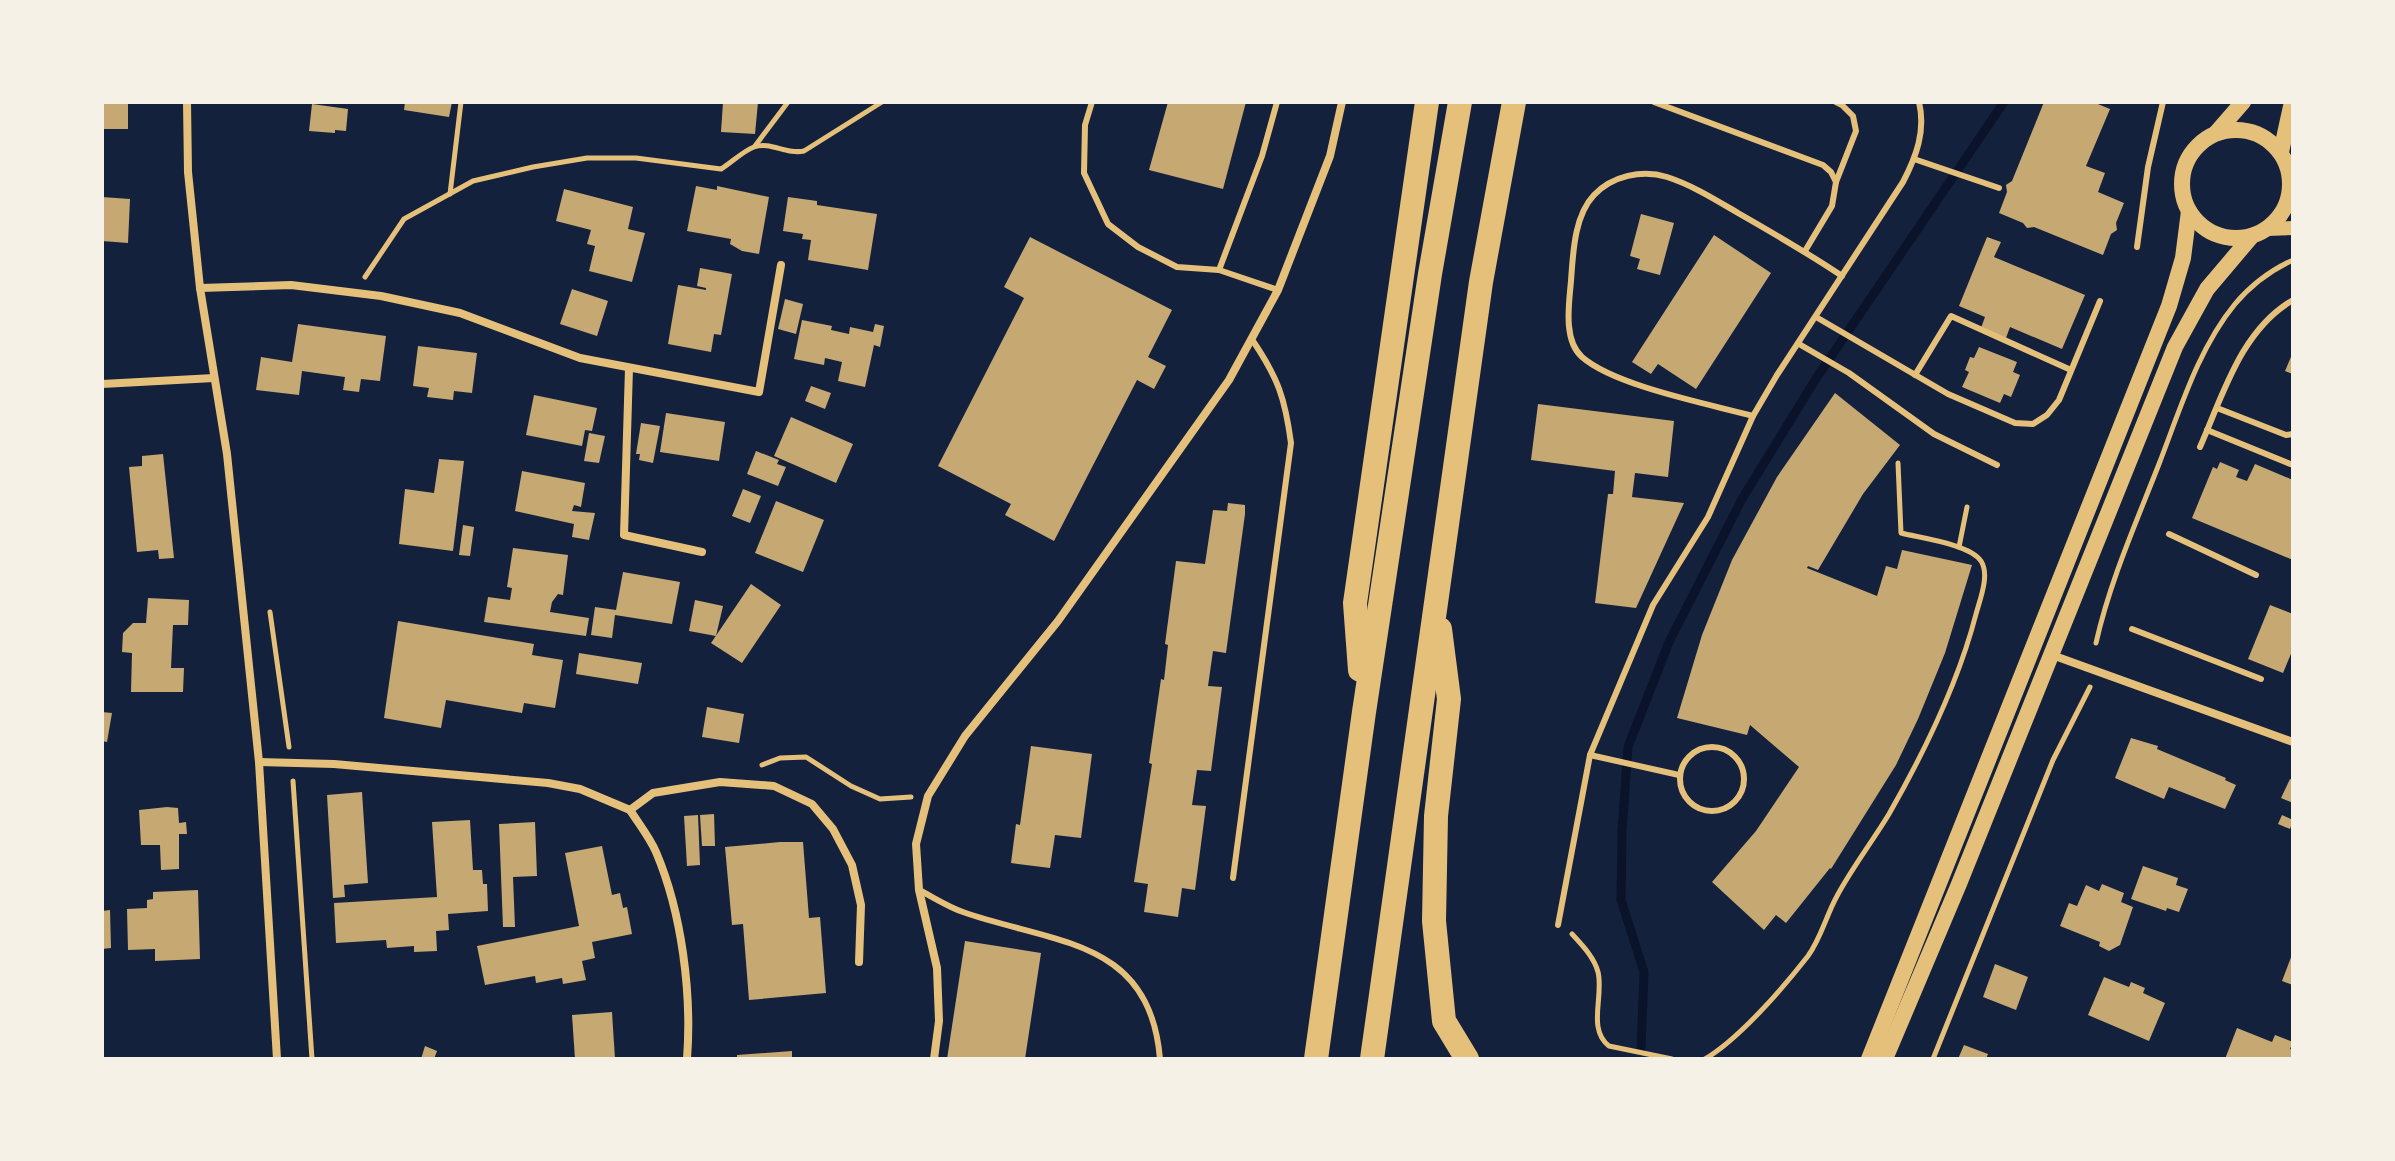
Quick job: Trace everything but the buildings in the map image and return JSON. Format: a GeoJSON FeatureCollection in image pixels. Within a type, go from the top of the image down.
{"type":"FeatureCollection","features":[{"type":"Feature","properties":{"kind":"highway"},"geometry":{"type":"LineString","coordinates":[[1364,712],[1355,603],[1427,102]]}},
{"type":"Feature","properties":{"kind":"highway"},"geometry":{"type":"LineString","coordinates":[[1316,1059],[1364,712],[1430,274],[1460,102]]}},
{"type":"Feature","properties":{"kind":"highway"},"geometry":{"type":"LineString","coordinates":[[1372,1059],[1481,282],[1514,102]]}},
{"type":"Feature","properties":{"kind":"highway"},"geometry":{"type":"LineString","coordinates":[[1436,600],[1449,699],[1436,816],[1434,921],[1444,1021],[1467,1059]]}},
{"type":"Feature","properties":{"kind":"main road"},"geometry":{"type":"LineString","coordinates":[[2243,102],[2216,133],[2194,150],[2182,175],[2182,193],[2189,211],[2200,225],[2216,235],[2234,239],[2251,237],[2267,229],[2281,217],[2289,201],[2291,184],[2287,163],[2292,102]]}},
{"type":"Feature","properties":{"kind":"main road"},"geometry":{"type":"LineString","coordinates":[[2216,133],[2235,129],[2253,132],[2269,140],[2287,163]]}},
{"type":"Feature","properties":{"kind":"main road"},"geometry":{"type":"LineString","coordinates":[[1869,1059],[2169,306],[2183,258],[2189,211]]}},
{"type":"Feature","properties":{"kind":"main road"},"geometry":{"type":"LineString","coordinates":[[1885,1059],[2175,347],[2207,289],[2251,237]]}},
{"type":"Feature","properties":{"kind":"street"},"geometry":{"type":"LineString","coordinates":[[187,102],[188,172],[200,288],[227,454],[259,762],[277,1059]]}},
{"type":"Feature","properties":{"kind":"street"},"geometry":{"type":"LineString","coordinates":[[934,1059],[939,1021],[937,968],[919,890],[916,844],[928,796],[965,736],[1058,621],[1210,411],[1253,341],[1278,290],[1330,156],[1342,102]]}},
{"type":"Feature","properties":{"kind":"street"},"geometry":{"type":"LineString","coordinates":[[2267,229],[2293,228]]}},
{"type":"Feature","properties":{"kind":"street"},"geometry":{"type":"LineString","coordinates":[[200,288],[291,285],[361,293],[460,313],[580,358],[759,392],[781,265]]}},
{"type":"Feature","properties":{"kind":"street"},"geometry":{"type":"LineString","coordinates":[[629,368],[624,535],[702,552]]}},
{"type":"Feature","properties":{"kind":"street"},"geometry":{"type":"LineString","coordinates":[[102,384],[214,378]]}},
{"type":"Feature","properties":{"kind":"street"},"geometry":{"type":"LineString","coordinates":[[2052,655],[2293,742]]}},
{"type":"Feature","properties":{"kind":"street"},"geometry":{"type":"LineString","coordinates":[[259,762],[548,783],[580,789],[630,810],[655,850],[676,906],[685,980],[687,1059]]}},
{"type":"Feature","properties":{"kind":"street"},"geometry":{"type":"LineString","coordinates":[[630,810],[653,793],[720,782],[774,786],[812,804],[833,829],[852,865],[861,905],[859,962]]}},
{"type":"Feature","properties":{"kind":"lane"},"geometry":{"type":"LineString","coordinates":[[1092,102],[1085,125],[1084,173],[1108,224],[1138,247],[1177,267],[1219,270],[1278,290]]}},
{"type":"Feature","properties":{"kind":"lane"},"geometry":{"type":"LineString","coordinates":[[1219,270],[1262,156],[1277,102]]}},
{"type":"Feature","properties":{"kind":"lane"},"geometry":{"type":"LineString","coordinates":[[1654,102],[1823,165],[1836,182]]}},
{"type":"Feature","properties":{"kind":"lane"},"geometry":{"type":"LineString","coordinates":[[1805,251],[1832,206],[1836,182],[1856,131],[1853,116],[1836,102]]}},
{"type":"Feature","properties":{"kind":"lane"},"geometry":{"type":"LineString","coordinates":[[1558,925],[1590,755],[1653,605],[1708,517],[1753,416],[1903,182],[1922,131],[1919,102]]}},
{"type":"Feature","properties":{"kind":"lane"},"geometry":{"type":"LineString","coordinates":[[2137,247],[2148,167],[2163,102]]}},
{"type":"Feature","properties":{"kind":"lane"},"geometry":{"type":"LineString","coordinates":[[1914,159],[1999,188]]}},
{"type":"Feature","properties":{"kind":"lane"},"geometry":{"type":"LineString","coordinates":[[1753,416],[1624,380],[1596,367],[1578,354],[1570,336],[1569,302],[1576,231],[1593,196],[1617,178],[1644,174],[1666,176],[1805,251],[1842,276]]}},
{"type":"Feature","properties":{"kind":"lane"},"geometry":{"type":"LineString","coordinates":[[2200,447],[2233,371],[2250,341],[2263,323],[2293,300]]}},
{"type":"Feature","properties":{"kind":"lane"},"geometry":{"type":"LineString","coordinates":[[1816,317],[1948,394],[2015,423],[2033,424],[2047,415],[2059,400],[2100,301]]}},
{"type":"Feature","properties":{"kind":"lane"},"geometry":{"type":"LineString","coordinates":[[1915,375],[1951,316],[2071,370]]}},
{"type":"Feature","properties":{"kind":"lane"},"geometry":{"type":"LineString","coordinates":[[1233,878],[1291,443],[1285,402],[1271,368],[1253,341]]}},
{"type":"Feature","properties":{"kind":"lane"},"geometry":{"type":"LineString","coordinates":[[1799,344],[1849,373],[1934,434],[1997,465]]}},
{"type":"Feature","properties":{"kind":"lane"},"geometry":{"type":"LineString","coordinates":[[2217,408],[2286,435],[2293,434]]}},
{"type":"Feature","properties":{"kind":"lane"},"geometry":{"type":"LineString","coordinates":[[2207,430],[2293,465]]}},
{"type":"Feature","properties":{"kind":"lane"},"geometry":{"type":"LineString","coordinates":[[2169,534],[2256,575]]}},
{"type":"Feature","properties":{"kind":"lane"},"geometry":{"type":"LineString","coordinates":[[2132,629],[2261,679]]}},
{"type":"Feature","properties":{"kind":"lane"},"geometry":{"type":"LineString","coordinates":[[1711,747],[1730,751],[1743,767],[1742,785],[1731,805],[1712,812],[1695,806],[1682,793],[1679,775],[1691,754],[1711,747]]}},
{"type":"Feature","properties":{"kind":"lane"},"geometry":{"type":"LineString","coordinates":[[1590,755],[1679,775]]}},
{"type":"Feature","properties":{"kind":"lane"},"geometry":{"type":"LineString","coordinates":[[919,890],[960,911],[1103,956],[1132,979],[1148,1005],[1158,1032],[1160,1059]]}},
{"type":"Feature","properties":{"kind":"path"},"geometry":{"type":"LineString","coordinates":[[450,194],[461,102]]}},
{"type":"Feature","properties":{"kind":"path"},"geometry":{"type":"LineString","coordinates":[[361,293],[366,275],[404,219],[473,181],[587,158],[636,158],[721,169],[754,146],[788,102]]}},
{"type":"Feature","properties":{"kind":"path"},"geometry":{"type":"LineString","coordinates":[[754,146],[793,154],[804,151],[882,102]]}},
{"type":"Feature","properties":{"kind":"path"},"geometry":{"type":"LineString","coordinates":[[2096,643],[2111,585],[2192,380],[2217,330],[2257,283],[2275,268],[2293,260]]}},
{"type":"Feature","properties":{"kind":"path"},"geometry":{"type":"LineString","coordinates":[[1705,1059],[1719,1050],[1753,1017],[1809,955],[1835,899],[1915,766],[1953,686],[1967,648],[1982,592],[1982,563],[1959,547],[1901,533],[1898,463]]}},
{"type":"Feature","properties":{"kind":"path"},"geometry":{"type":"LineString","coordinates":[[1959,547],[1967,507]]}},
{"type":"Feature","properties":{"kind":"path"},"geometry":{"type":"LineString","coordinates":[[270,612],[292,762],[312,1059]]}},
{"type":"Feature","properties":{"kind":"path"},"geometry":{"type":"LineString","coordinates":[[1933,1059],[2053,760],[2085,701],[2096,671]]}},
{"type":"Feature","properties":{"kind":"path"},"geometry":{"type":"LineString","coordinates":[[720,782],[780,758],[806,757],[851,786],[880,799],[928,796]]}},
{"type":"Feature","properties":{"kind":"path"},"geometry":{"type":"LineString","coordinates":[[1558,925],[1573,935],[1592,958],[1598,972],[1597,1020],[1603,1041],[1609,1046],[1672,1059]]}},
{"type":"Feature","properties":{"kind":"waterway"},"geometry":{"type":"LineString","coordinates":[[1641,1049],[1644,972],[1621,900],[1628,747],[1669,642],[1742,499],[1817,377],[2004,102]]}}]}
